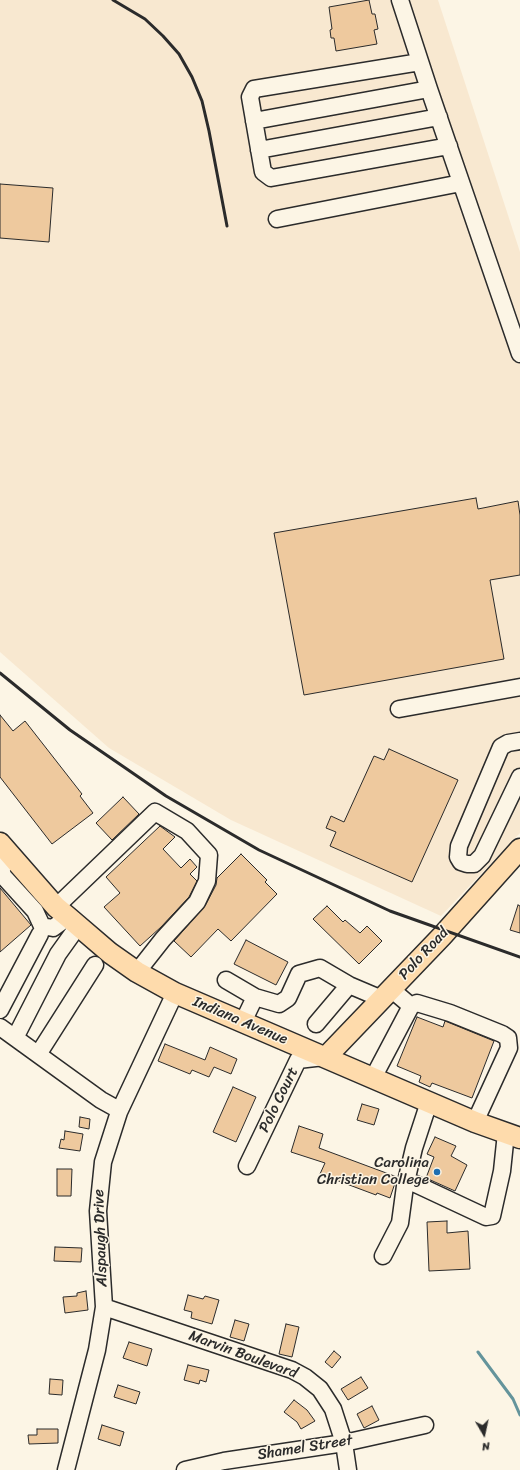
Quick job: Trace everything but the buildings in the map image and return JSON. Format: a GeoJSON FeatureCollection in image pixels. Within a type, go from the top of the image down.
{"type":"FeatureCollection","features":[{"type":"Feature","properties":{"kind":"main road","name":"Indiana Avenue"},"geometry":{"type":"LineString","coordinates":[[6,850],[67,917],[110,953],[137,972],[175,994],[326,1057],[475,1122],[513,1136]]}},
{"type":"Feature","properties":{"kind":"main road","name":"Polo Road"},"geometry":{"type":"LineString","coordinates":[[326,1057],[516,859]]}},
{"type":"Feature","properties":{"kind":"street"},"geometry":{"type":"LineString","coordinates":[[400,0],[520,354]]}},
{"type":"Feature","properties":{"kind":"street"},"geometry":{"type":"LineString","coordinates":[[420,62],[254,89],[250,97],[263,172],[270,178],[449,146]]}},
{"type":"Feature","properties":{"kind":"street"},"geometry":{"type":"LineString","coordinates":[[254,121],[429,89]]}},
{"type":"Feature","properties":{"kind":"street"},"geometry":{"type":"LineString","coordinates":[[259,150],[439,117]]}},
{"type":"Feature","properties":{"kind":"street"},"geometry":{"type":"LineString","coordinates":[[277,219],[462,183]]}},
{"type":"Feature","properties":{"kind":"street"},"geometry":{"type":"LineString","coordinates":[[399,709],[520,687]]}},
{"type":"Feature","properties":{"kind":"street"},"geometry":{"type":"LineString","coordinates":[[520,741],[508,743],[501,747],[459,846],[458,857],[461,862],[474,864],[482,856],[520,778]]}},
{"type":"Feature","properties":{"kind":"street"},"geometry":{"type":"LineString","coordinates":[[15,1038],[58,954],[67,917],[155,812],[187,831],[209,856],[207,882],[197,902],[162,939],[137,972]]}},
{"type":"Feature","properties":{"kind":"street"},"geometry":{"type":"LineString","coordinates":[[0,1010],[40,934]]}},
{"type":"Feature","properties":{"kind":"street"},"geometry":{"type":"LineString","coordinates":[[39,1054],[95,965]]}},
{"type":"Feature","properties":{"kind":"street"},"geometry":{"type":"LineString","coordinates":[[226,980],[255,997],[279,1004],[288,998],[299,974],[320,968],[349,985],[387,994],[411,1006]]}},
{"type":"Feature","properties":{"kind":"street"},"geometry":{"type":"LineString","coordinates":[[316,1024],[349,985]]}},
{"type":"Feature","properties":{"kind":"street","name":"Alspaugh Drive"},"geometry":{"type":"LineString","coordinates":[[66,1470],[97,1350],[104,1307],[98,1211],[99,1186],[107,1145],[119,1110],[175,994]]}},
{"type":"Feature","properties":{"kind":"street"},"geometry":{"type":"LineString","coordinates":[[243,1022],[255,997]]}},
{"type":"Feature","properties":{"kind":"street"},"geometry":{"type":"LineString","coordinates":[[373,1078],[411,1006],[417,1003],[450,1013],[502,1034],[508,1038],[509,1048],[475,1122]]}},
{"type":"Feature","properties":{"kind":"street"},"geometry":{"type":"LineString","coordinates":[[0,1027],[101,1100],[119,1110]]}},
{"type":"Feature","properties":{"kind":"street","name":"Polo Court"},"geometry":{"type":"LineString","coordinates":[[247,1166],[298,1060],[326,1057]]}},
{"type":"Feature","properties":{"kind":"street"},"geometry":{"type":"LineString","coordinates":[[383,1256],[400,1223],[414,1148],[429,1102]]}},
{"type":"Feature","properties":{"kind":"street"},"geometry":{"type":"LineString","coordinates":[[407,1180],[486,1217],[492,1216],[502,1171],[513,1136]]}},
{"type":"Feature","properties":{"kind":"street","name":"Marvin Boulevard"},"geometry":{"type":"LineString","coordinates":[[104,1307],[292,1370],[305,1378],[326,1397],[333,1409],[344,1443],[348,1470]]}},
{"type":"Feature","properties":{"kind":"street","name":"Shamel Street"},"geometry":{"type":"LineString","coordinates":[[185,1470],[224,1461],[344,1443],[425,1425]]}},
{"type":"Feature","properties":{"kind":"shaded area"},"geometry":{"type":"Polygon","coordinates":[[[0,0],[438,0],[520,252],[520,833],[441,916],[231,820],[109,748],[0,652],[0,0]]]}},
{"type":"Feature","properties":{"kind":"waterway"},"geometry":{"type":"LineString","coordinates":[[478,1352],[513,1399],[520,1415]]}},
{"type":"Feature","properties":{"kind":"railway"},"geometry":{"type":"LineString","coordinates":[[113,0],[145,19],[163,36],[179,54],[192,77],[202,101],[227,226]]}},
{"type":"Feature","properties":{"kind":"railway"},"geometry":{"type":"LineString","coordinates":[[0,673],[70,730],[166,796],[259,850],[390,911],[520,957]]}},
{"type":"Feature","properties":{"kind":"place","name":"Carolina Christian College"},"geometry":{"type":"Point","coordinates":[437,1172]}}]}
